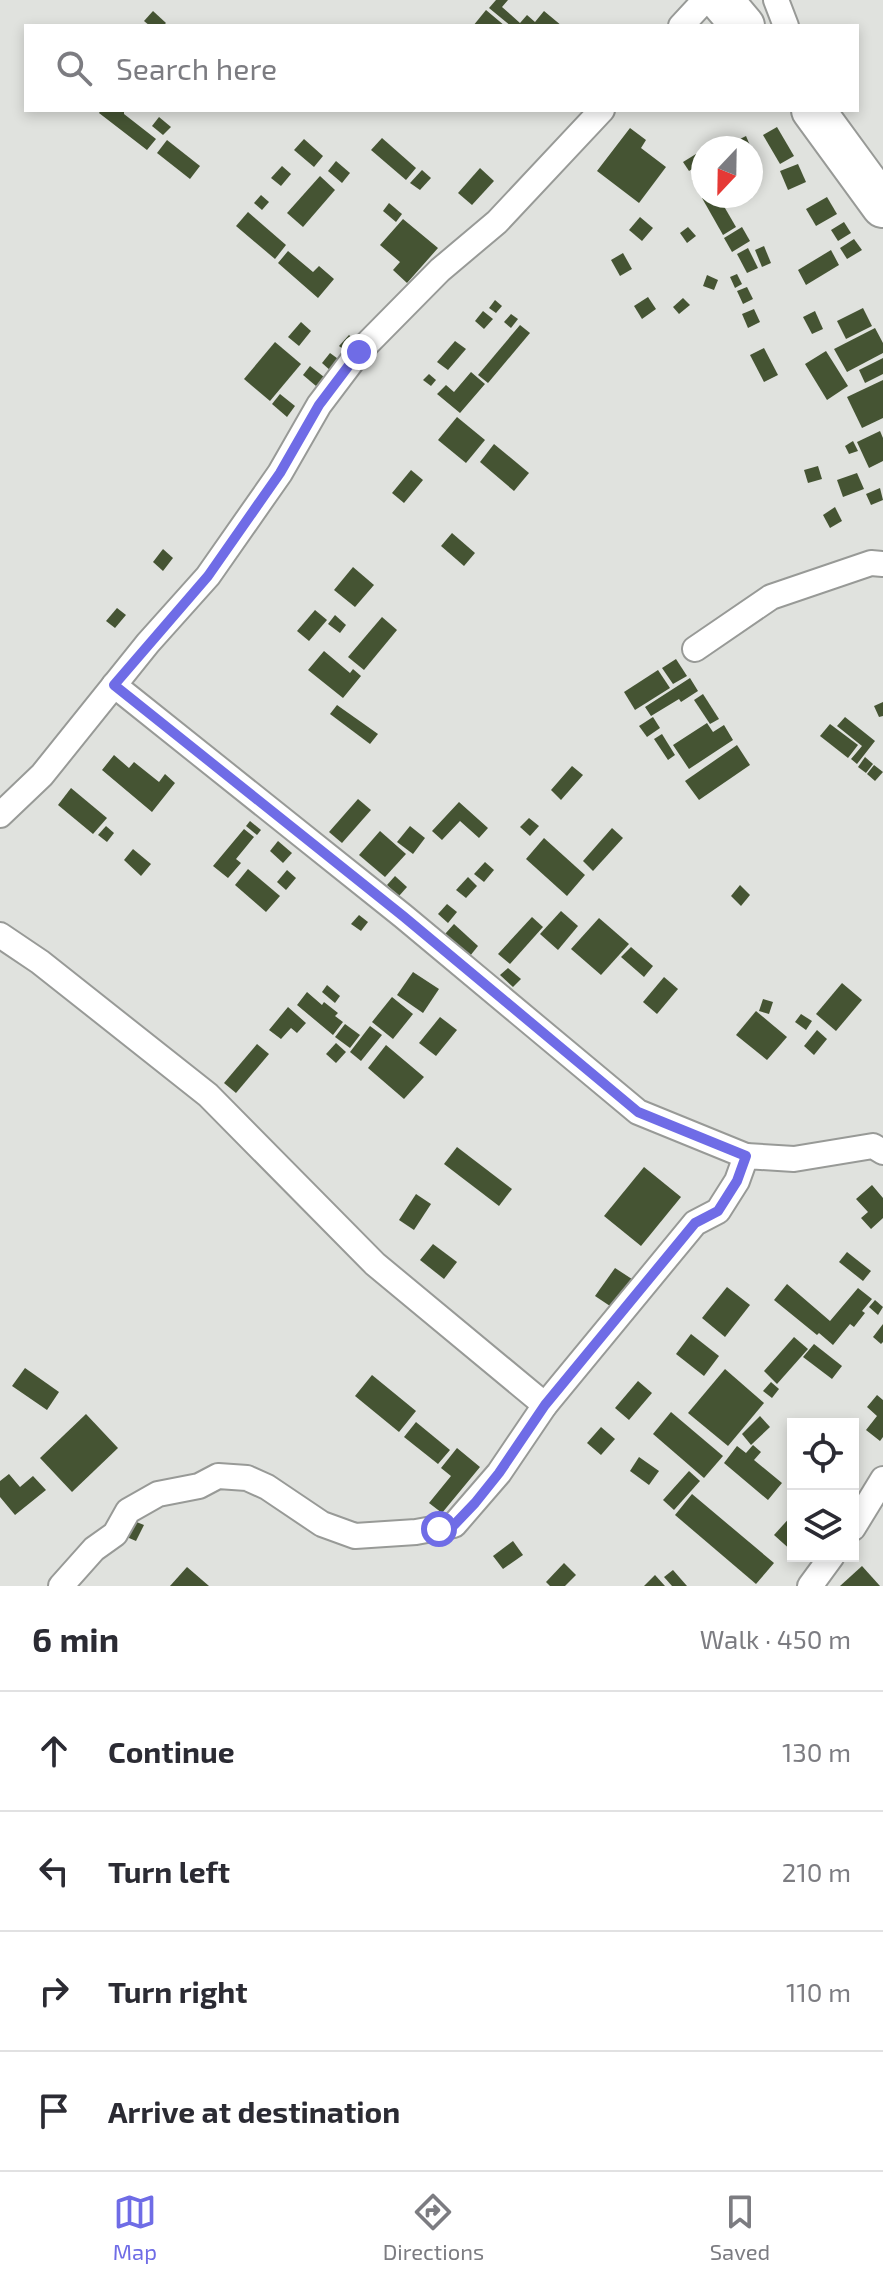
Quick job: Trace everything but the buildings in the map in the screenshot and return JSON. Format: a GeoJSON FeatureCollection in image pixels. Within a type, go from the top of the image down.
{"type":"FeatureCollection","features":[{"type":"Feature","properties":{"kind":"highway"},"geometry":{"type":"LineString","coordinates":[[721,0],[741,24]]}},
{"type":"Feature","properties":{"kind":"highway"},"geometry":{"type":"LineString","coordinates":[[819,115],[883,206]]}},
{"type":"Feature","properties":{"kind":"street"},"geometry":{"type":"LineString","coordinates":[[683,24],[705,0]]}},
{"type":"Feature","properties":{"kind":"street"},"geometry":{"type":"LineString","coordinates":[[776,0],[785,24]]}},
{"type":"Feature","properties":{"kind":"street"},"geometry":{"type":"LineString","coordinates":[[0,815],[42,775],[208,576],[280,473],[319,405],[359,352],[440,270],[497,222],[600,112]]}},
{"type":"Feature","properties":{"kind":"street"},"geometry":{"type":"LineString","coordinates":[[695,649],[771,597],[871,563],[883,564]]}},
{"type":"Feature","properties":{"kind":"street"},"geometry":{"type":"LineString","coordinates":[[114,685],[403,916],[638,1112],[746,1156],[794,1159],[873,1146],[883,1152]]}},
{"type":"Feature","properties":{"kind":"street"},"geometry":{"type":"LineString","coordinates":[[0,935],[111,1016],[208,1095],[375,1264],[545,1405]]}},
{"type":"Feature","properties":{"kind":"street"},"geometry":{"type":"LineString","coordinates":[[61,1586],[94,1549],[115,1534],[128,1511],[158,1494],[199,1486],[218,1476],[247,1478],[267,1487],[322,1524],[355,1536],[416,1532],[454,1525],[499,1473],[545,1405],[695,1223],[718,1211],[737,1181],[746,1156]]}},
{"type":"Feature","properties":{"kind":"street"},"geometry":{"type":"LineString","coordinates":[[859,1518],[883,1479]]}},
{"type":"Feature","properties":{"kind":"street"},"geometry":{"type":"LineString","coordinates":[[810,1586],[828,1562]]}},
{"type":"Feature","properties":{"kind":"route"},"geometry":{"type":"LineString","coordinates":[[359,352],[319,405],[280,473],[208,576],[114,685],[403,916],[638,1112],[746,1156],[737,1181],[718,1211],[695,1223],[545,1405],[475,1503],[454,1525],[439,1529]]}}]}
